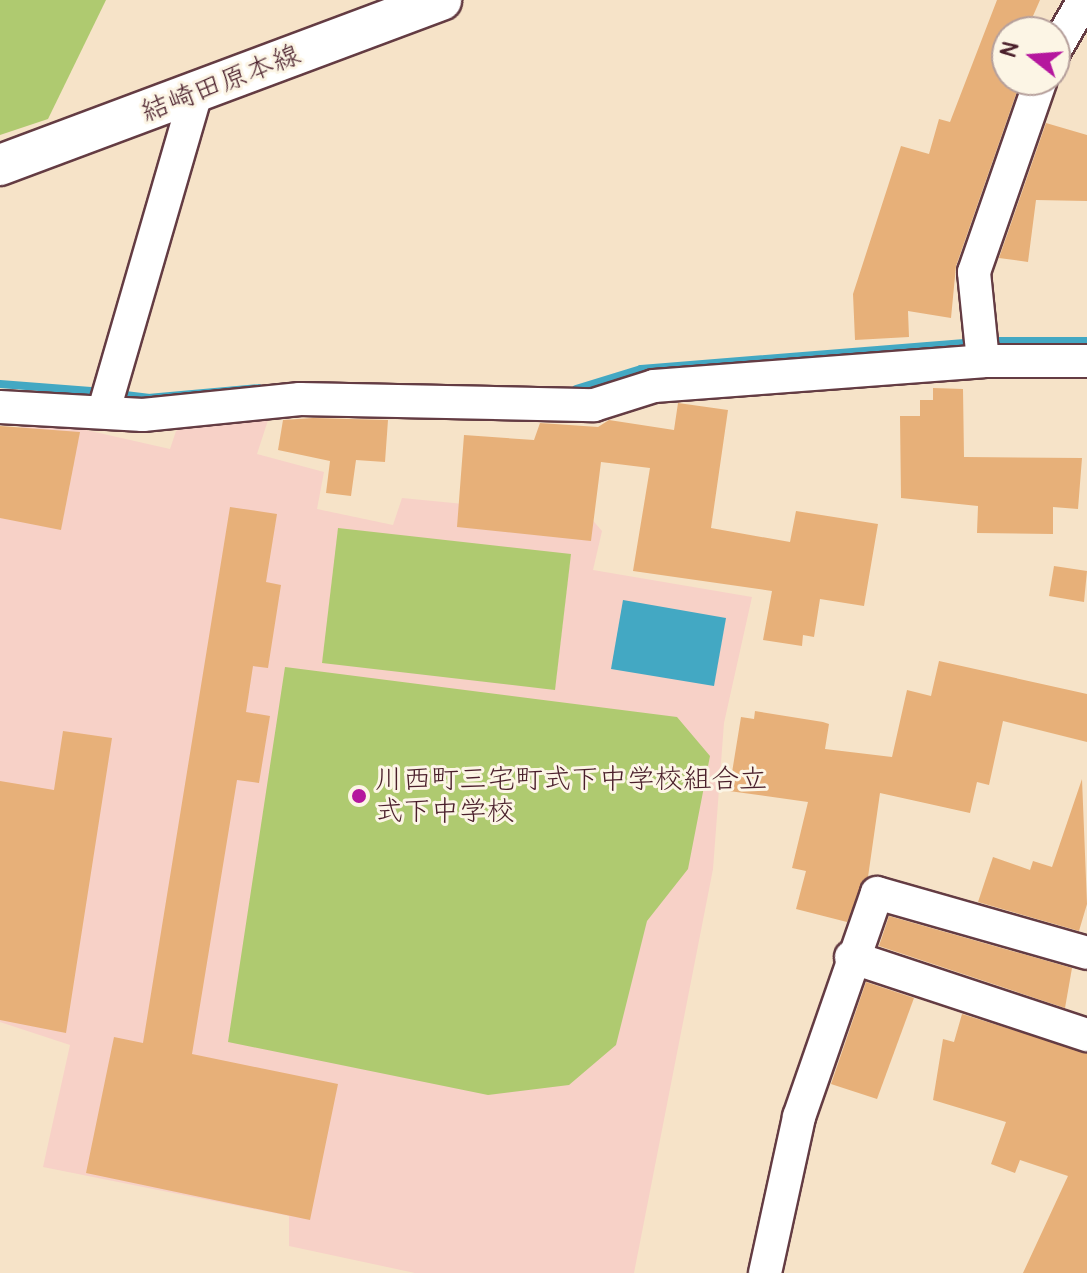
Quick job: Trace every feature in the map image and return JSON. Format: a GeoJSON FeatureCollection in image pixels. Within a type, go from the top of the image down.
{"type":"FeatureCollection","features":[{"type":"Feature","properties":{"kind":"main road","name":"結崎田原本線"},"geometry":{"type":"LineString","coordinates":[[0,165],[441,0]]}},
{"type":"Feature","properties":{"kind":"street"},"geometry":{"type":"LineString","coordinates":[[1071,22],[1084,0]]}},
{"type":"Feature","properties":{"kind":"street"},"geometry":{"type":"LineString","coordinates":[[104,410],[196,94]]}},
{"type":"Feature","properties":{"kind":"street"},"geometry":{"type":"LineString","coordinates":[[983,361],[974,272],[1035,96]]}},
{"type":"Feature","properties":{"kind":"street"},"geometry":{"type":"LineString","coordinates":[[0,407],[104,410],[143,415],[300,399],[594,405],[654,386],[983,361],[1087,361]]}},
{"type":"Feature","properties":{"kind":"street"},"geometry":{"type":"LineString","coordinates":[[765,1273],[799,1117],[851,957],[877,893],[1087,953]]}},
{"type":"Feature","properties":{"kind":"street"},"geometry":{"type":"LineString","coordinates":[[851,957],[1086,1030]]}},
{"type":"Feature","properties":{"kind":"shaded area","name":"川西町三宅町式下中学校組合立 式下中学校"},"geometry":{"type":"Polygon","coordinates":[[[270,414],[257,454],[324,472],[317,509],[393,525],[402,498],[589,516],[602,531],[593,570],[752,597],[724,723],[713,869],[634,1273],[415,1273],[289,1246],[289,1216],[43,1167],[70,1045],[0,1022],[0,507],[24,416],[170,449],[176,431],[196,422],[270,414]]]}},
{"type":"Feature","properties":{"kind":"green space"},"geometry":{"type":"Polygon","coordinates":[[[0,0],[106,0],[48,119],[0,135],[0,0]]]}},
{"type":"Feature","properties":{"kind":"green space"},"geometry":{"type":"Polygon","coordinates":[[[338,528],[571,554],[555,690],[322,663],[338,528]]]}},
{"type":"Feature","properties":{"kind":"green space"},"geometry":{"type":"Polygon","coordinates":[[[285,667],[677,717],[710,756],[688,869],[647,921],[616,1045],[569,1085],[488,1095],[228,1042],[285,667]]]}},
{"type":"Feature","properties":{"kind":"water"},"geometry":{"type":"Polygon","coordinates":[[[623,600],[726,618],[714,686],[611,669],[623,600]]]}},
{"type":"Feature","properties":{"kind":"building"},"geometry":{"type":"Polygon","coordinates":[[[997,0],[1040,0],[1033,16],[991,16],[991,96],[1015,96],[956,266],[951,318],[908,311],[909,337],[855,340],[853,294],[901,146],[929,154],[939,119],[950,122],[997,0]]]}},
{"type":"Feature","properties":{"kind":"building"},"geometry":{"type":"Polygon","coordinates":[[[1046,123],[1087,135],[1087,201],[1036,200],[1028,262],[999,258],[1046,123]]]}},
{"type":"Feature","properties":{"kind":"building"},"geometry":{"type":"Polygon","coordinates":[[[933,388],[963,389],[964,457],[1082,458],[1078,509],[1053,507],[1053,534],[977,533],[978,506],[901,498],[900,416],[920,416],[920,400],[933,400],[933,388]]]}},
{"type":"Feature","properties":{"kind":"building"},"geometry":{"type":"Polygon","coordinates":[[[678,403],[728,410],[711,528],[790,542],[796,511],[878,524],[864,606],[820,599],[814,637],[803,635],[802,646],[763,640],[772,591],[633,571],[650,468],[601,462],[591,541],[457,527],[464,435],[534,440],[540,423],[598,427],[609,420],[674,430],[678,403]]]}},
{"type":"Feature","properties":{"kind":"building"},"geometry":{"type":"Polygon","coordinates":[[[283,420],[388,420],[385,462],[356,460],[351,496],[326,493],[330,461],[278,450],[283,420]]]}},
{"type":"Feature","properties":{"kind":"building"},"geometry":{"type":"Polygon","coordinates":[[[0,426],[80,432],[61,530],[0,518],[0,426]]]}},
{"type":"Feature","properties":{"kind":"building"},"geometry":{"type":"Polygon","coordinates":[[[230,507],[277,514],[266,582],[281,585],[268,668],[253,666],[246,712],[270,716],[259,783],[237,780],[192,1054],[338,1084],[310,1220],[86,1173],[114,1037],[143,1043],[230,507]]]}},
{"type":"Feature","properties":{"kind":"building"},"geometry":{"type":"Polygon","coordinates":[[[1054,566],[1087,571],[1084,602],[1049,596],[1054,566]]]}},
{"type":"Feature","properties":{"kind":"building"},"geometry":{"type":"Polygon","coordinates":[[[939,661],[1087,694],[1087,742],[1003,721],[989,785],[977,782],[970,813],[880,793],[868,877],[847,922],[796,909],[806,871],[792,868],[808,802],[729,791],[741,717],[754,719],[755,711],[823,722],[829,724],[825,749],[892,757],[907,690],[931,696],[939,661]]]}},
{"type":"Feature","properties":{"kind":"building"},"geometry":{"type":"Polygon","coordinates":[[[63,731],[112,738],[66,1033],[0,1020],[0,781],[54,790],[63,731]]]}},
{"type":"Feature","properties":{"kind":"building"},"geometry":{"type":"Polygon","coordinates":[[[1082,779],[1087,904],[1079,931],[978,902],[993,857],[1030,870],[1033,861],[1052,867],[1082,779]]]}},
{"type":"Feature","properties":{"kind":"building"},"geometry":{"type":"Polygon","coordinates":[[[889,916],[1072,968],[1065,1008],[879,946],[889,916]]]}},
{"type":"Feature","properties":{"kind":"building"},"geometry":{"type":"Polygon","coordinates":[[[866,982],[914,998],[877,1099],[831,1084],[866,982]]]}},
{"type":"Feature","properties":{"kind":"building"},"geometry":{"type":"Polygon","coordinates":[[[962,1014],[1087,1053],[1087,1273],[1023,1273],[1068,1176],[1020,1160],[1015,1173],[991,1164],[1006,1122],[933,1100],[943,1039],[954,1042],[962,1014]]]}},
{"type":"Feature","properties":{"kind":"waterway"},"geometry":{"type":"LineString","coordinates":[[988,341],[1087,341]]}},
{"type":"Feature","properties":{"kind":"waterway"},"geometry":{"type":"LineString","coordinates":[[576,389],[641,369],[974,342]]}},
{"type":"Feature","properties":{"kind":"waterway"},"geometry":{"type":"LineString","coordinates":[[0,384],[104,392]]}},
{"type":"Feature","properties":{"kind":"waterway"},"geometry":{"type":"LineString","coordinates":[[117,394],[148,398],[259,388]]}},
{"type":"Feature","properties":{"kind":"place","name":"川西町三宅町式下中学校組合立 式下中学校"},"geometry":{"type":"Point","coordinates":[359,796]}}]}
